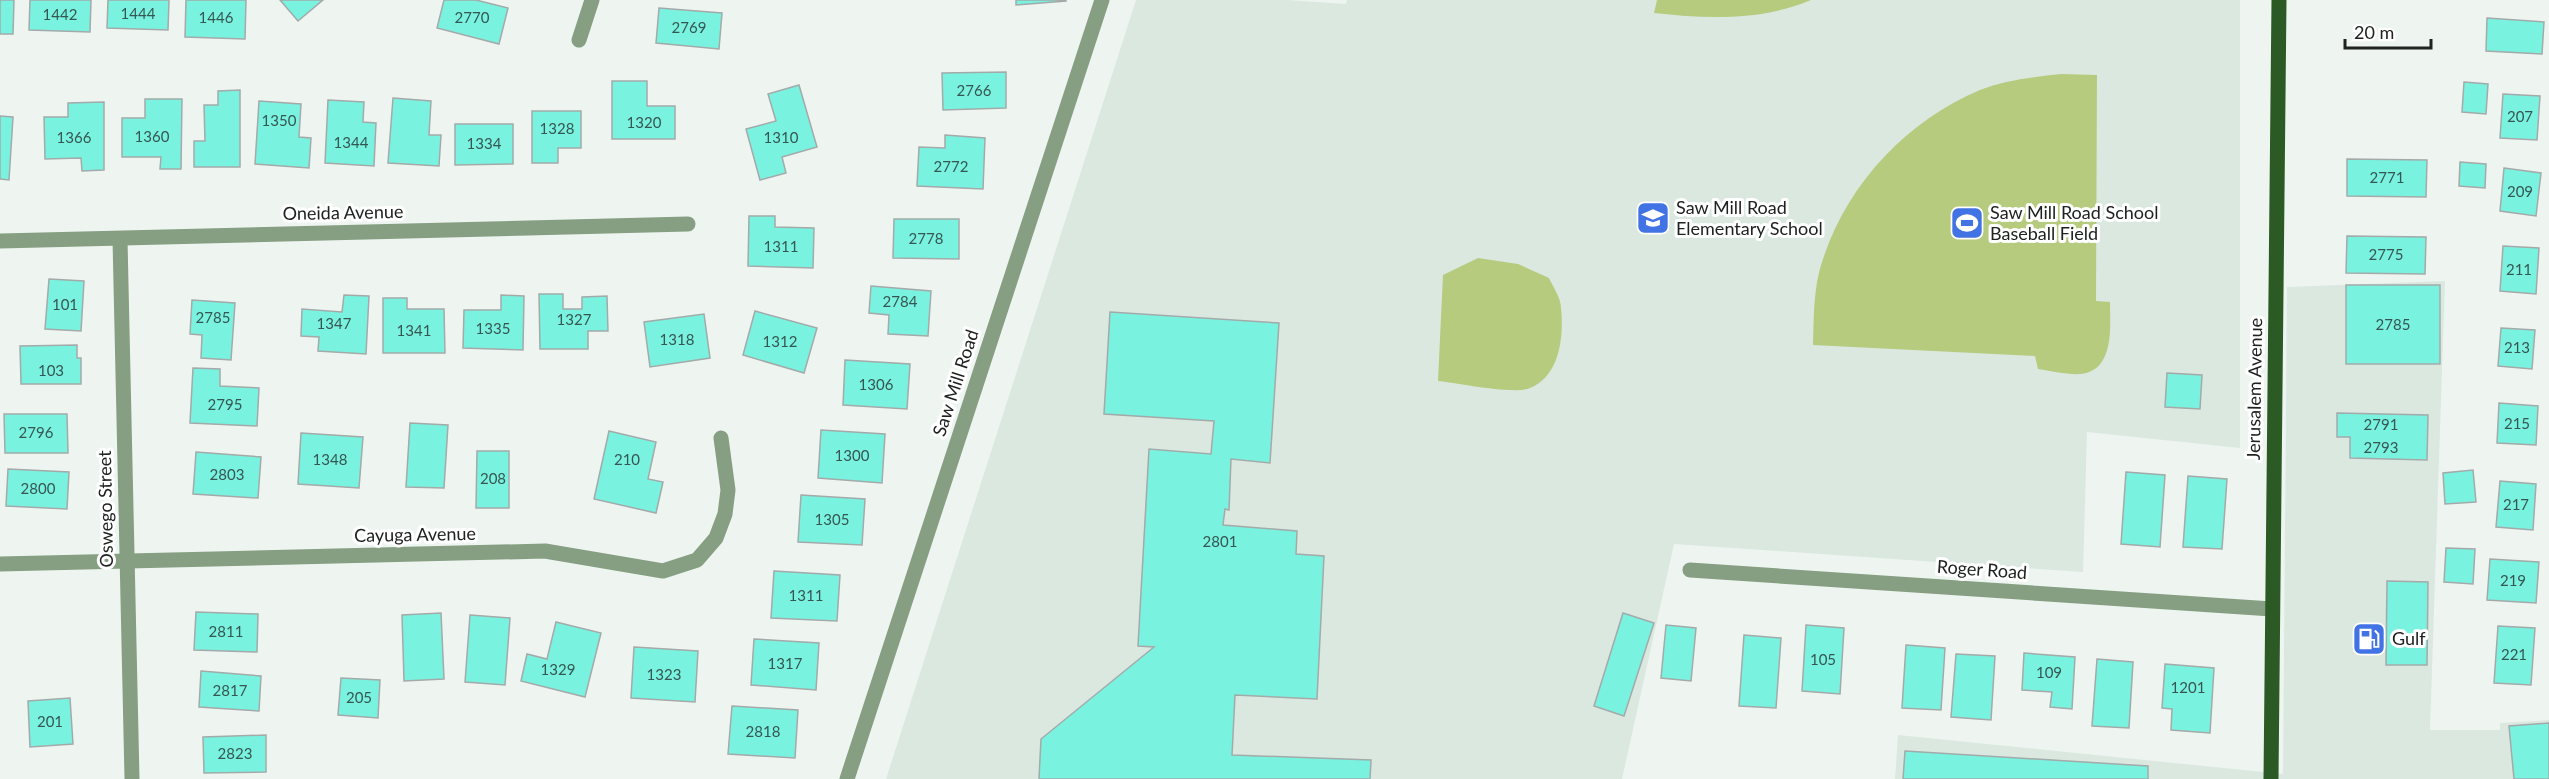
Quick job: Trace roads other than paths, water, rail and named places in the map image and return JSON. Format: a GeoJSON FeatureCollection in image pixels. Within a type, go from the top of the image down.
{"type":"FeatureCollection","features":[{"type":"Feature","properties":{"kind":"main road","name":"Jerusalem Avenue"},"geometry":{"type":"LineString","coordinates":[[2271,779],[2278,0]]}},
{"type":"Feature","properties":{"kind":"street"},"geometry":{"type":"LineString","coordinates":[[579,40],[592,0]]}},
{"type":"Feature","properties":{"kind":"street","name":"Saw Mill Road"},"geometry":{"type":"LineString","coordinates":[[847,779],[1102,0]]}},
{"type":"Feature","properties":{"kind":"street","name":"Oneida Avenue"},"geometry":{"type":"LineString","coordinates":[[0,241],[688,224]]}},
{"type":"Feature","properties":{"kind":"street","name":"Oswego Street"},"geometry":{"type":"LineString","coordinates":[[120,238],[132,779]]}},
{"type":"Feature","properties":{"kind":"street","name":"Cayuga Avenue"},"geometry":{"type":"LineString","coordinates":[[0,564],[545,551],[663,571],[698,560],[716,538],[725,514],[728,490],[721,438]]}},
{"type":"Feature","properties":{"kind":"street","name":"Roger Road"},"geometry":{"type":"LineString","coordinates":[[1690,570],[2272,609]]}},
{"type":"Feature","properties":{"kind":"place","name":"Saw Mill Road Elementary School"},"geometry":{"type":"Point","coordinates":[1653,218]}},
{"type":"Feature","properties":{"kind":"place","name":"Saw Mill Road School Baseball Field"},"geometry":{"type":"Point","coordinates":[1967,223]}},
{"type":"Feature","properties":{"kind":"place","name":"Gulf"},"geometry":{"type":"Point","coordinates":[2369,639]}}]}
